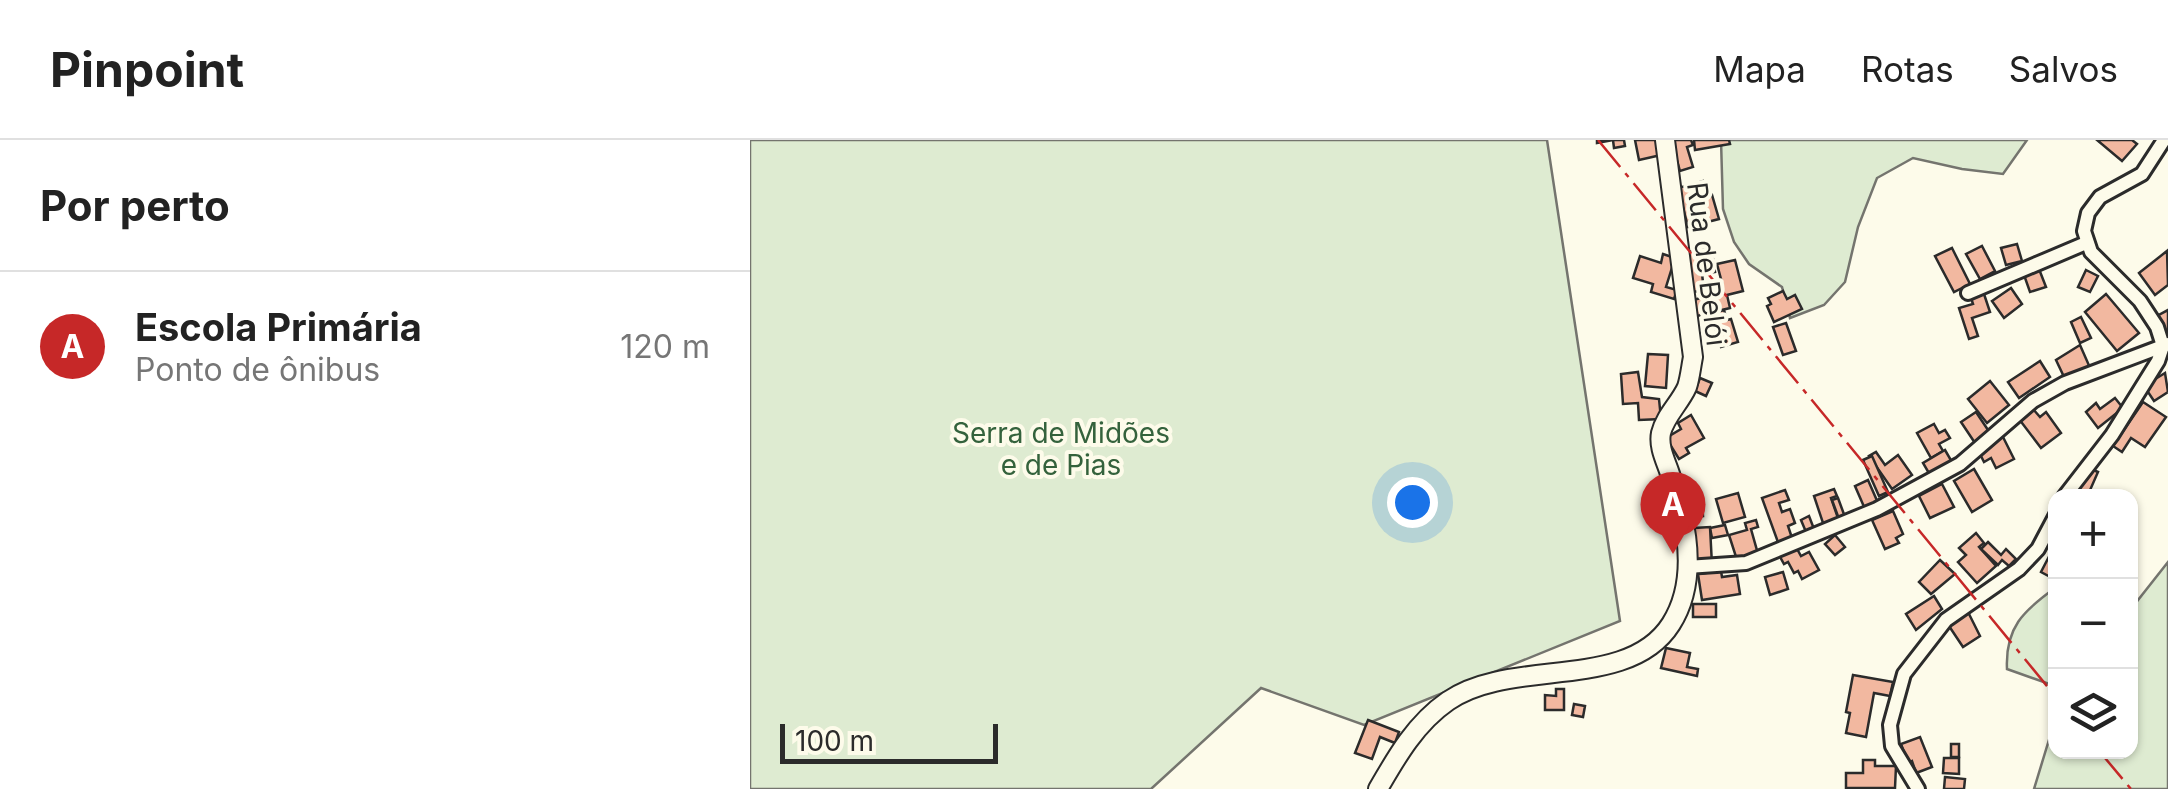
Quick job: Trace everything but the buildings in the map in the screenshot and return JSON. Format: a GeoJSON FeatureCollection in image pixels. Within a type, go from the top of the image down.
{"type":"FeatureCollection","features":[{"type":"Feature","properties":{"kind":"street","name":"Rua de Belói"},"geometry":{"type":"LineString","coordinates":[[1378,789],[1416,728],[1450,699],[1492,680],[1606,664],[1644,652],[1671,624],[1684,588],[1689,554],[1678,496],[1661,448],[1661,432],[1686,388],[1693,357],[1664,140]]}},
{"type":"Feature","properties":{"kind":"street"},"geometry":{"type":"LineString","coordinates":[[2164,140],[2142,174],[2100,196],[2088,213],[2084,231],[2091,252],[2140,302],[2166,345]]}},
{"type":"Feature","properties":{"kind":"street"},"geometry":{"type":"LineString","coordinates":[[1968,293],[2086,242]]}},
{"type":"Feature","properties":{"kind":"street"},"geometry":{"type":"LineString","coordinates":[[1687,567],[1746,563],[1877,509],[1960,464],[2034,401],[2066,384],[2166,345]]}},
{"type":"Feature","properties":{"kind":"street"},"geometry":{"type":"LineString","coordinates":[[2070,489],[2112,435],[2166,345]]}},
{"type":"Feature","properties":{"kind":"street"},"geometry":{"type":"LineString","coordinates":[[1918,789],[1892,746],[1890,725],[1904,674],[1946,620],[2019,570],[2048,531]]}},
{"type":"Feature","properties":{"kind":"green space","name":"Serra de Midões e de Pias"},"geometry":{"type":"Polygon","coordinates":[[[750,140],[1547,140],[1620,621],[1364,725],[1261,688],[1151,789],[750,789],[750,140]]]}},
{"type":"Feature","properties":{"kind":"green space"},"geometry":{"type":"Polygon","coordinates":[[[1721,140],[2027,140],[2003,174],[1913,158],[1877,178],[1858,227],[1845,282],[1824,305],[1790,318],[1782,287],[1749,264],[1734,242],[1723,209],[1721,140]]]}},
{"type":"Feature","properties":{"kind":"green space"},"geometry":{"type":"Polygon","coordinates":[[[2168,562],[2168,789],[2034,789],[2048,743],[2048,759],[2138,759],[2138,600],[2168,562]]]}},
{"type":"Feature","properties":{"kind":"green space"},"geometry":{"type":"Polygon","coordinates":[[[2048,594],[2048,684],[2007,669],[2013,631],[2048,594]]]}},
{"type":"Feature","properties":{"kind":"power"},"geometry":{"type":"LineString","coordinates":[[1598,140],[2048,687]]}},
{"type":"Feature","properties":{"kind":"power"},"geometry":{"type":"LineString","coordinates":[[2106,759],[2131,789]]}},
{"type":"Feature","properties":{"kind":"place","name":"Escola Primária"},"geometry":{"type":"Point","coordinates":[1673,554]}}]}
